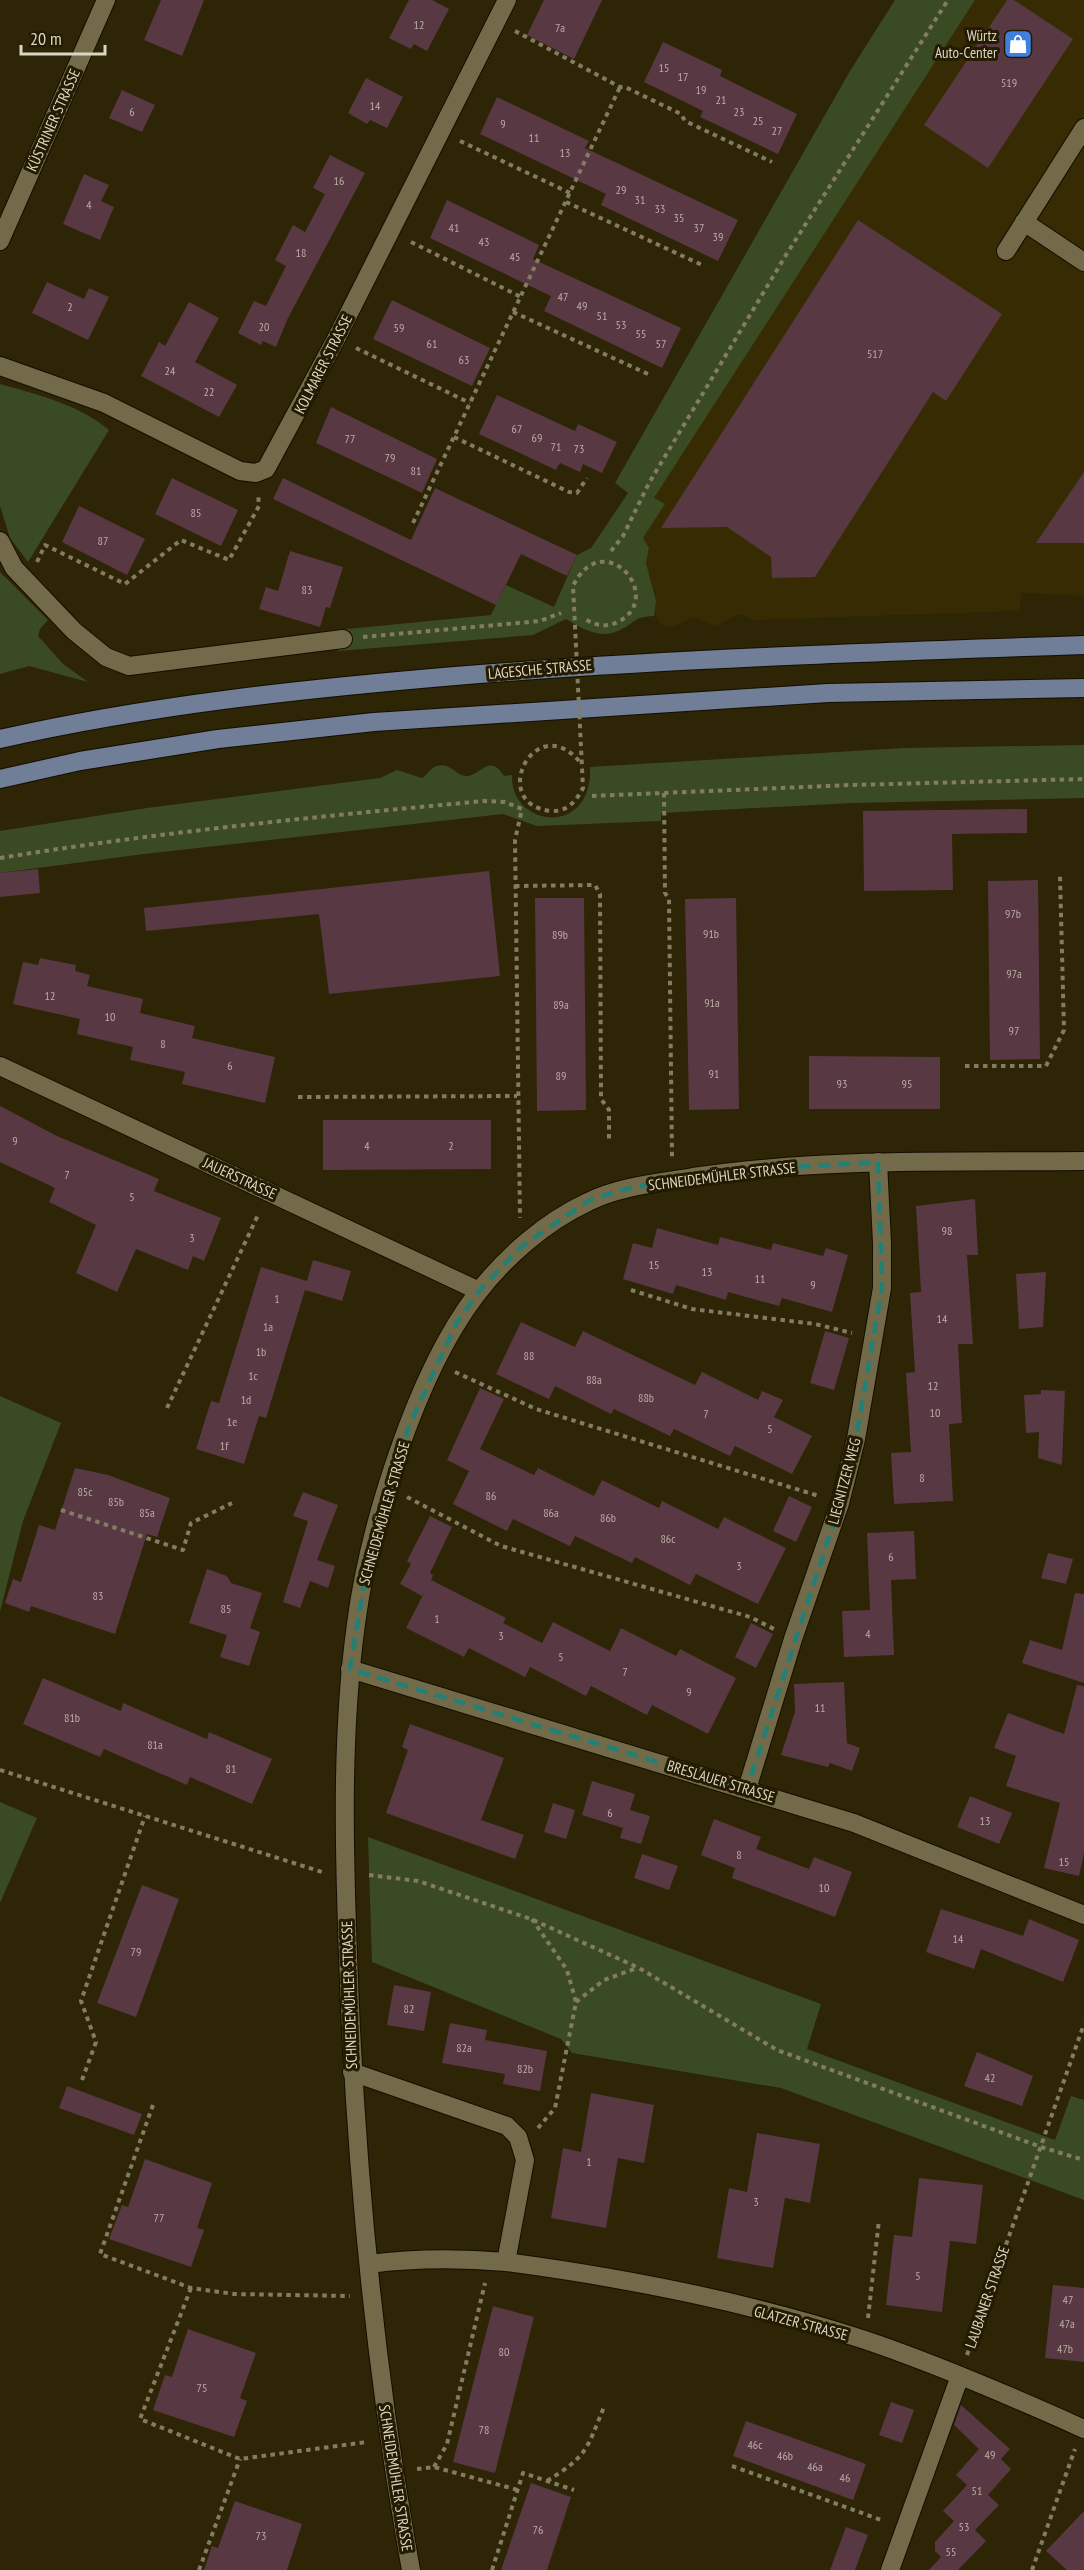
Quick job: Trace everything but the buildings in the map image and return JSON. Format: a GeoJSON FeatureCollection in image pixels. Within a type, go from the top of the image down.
{"type":"FeatureCollection","features":[{"type":"Feature","properties":{"kind":"main road","name":"LAGESCHE STRASSE"},"geometry":{"type":"LineString","coordinates":[[0,739],[71,723],[211,701],[380,682],[593,665],[1084,645]]}},
{"type":"Feature","properties":{"kind":"main road"},"geometry":{"type":"LineString","coordinates":[[0,779],[80,761],[218,739],[374,722],[828,693],[1084,688]]}},
{"type":"Feature","properties":{"kind":"street","name":"KÜSTRINER STRASSE"},"geometry":{"type":"LineString","coordinates":[[0,241],[106,0]]}},
{"type":"Feature","properties":{"kind":"street","name":"KOLMARER STRASSE"},"geometry":{"type":"LineString","coordinates":[[256,473],[266,469],[274,458],[507,0]]}},
{"type":"Feature","properties":{"kind":"street"},"geometry":{"type":"LineString","coordinates":[[1006,251],[1084,128]]}},
{"type":"Feature","properties":{"kind":"street"},"geometry":{"type":"LineString","coordinates":[[1024,222],[1084,262]]}},
{"type":"Feature","properties":{"kind":"street"},"geometry":{"type":"LineString","coordinates":[[0,366],[104,403],[240,471],[256,473]]}},
{"type":"Feature","properties":{"kind":"street"},"geometry":{"type":"LineString","coordinates":[[0,541],[14,568],[74,631],[118,664],[129,666],[343,639]]}},
{"type":"Feature","properties":{"kind":"street","name":"JAUERSTRASSE"},"geometry":{"type":"LineString","coordinates":[[0,1067],[479,1292]]}},
{"type":"Feature","properties":{"kind":"street","name":"SCHNEIDEMÜHLER STRASSE"},"geometry":{"type":"LineString","coordinates":[[411,2570],[393,2471],[371,2296],[352,2072],[345,1874],[347,1711],[356,1619],[369,1554],[405,1437],[436,1363],[456,1324],[479,1292],[522,1246],[556,1219],[590,1200],[632,1187],[746,1170],[878,1162],[1084,1161]]}},
{"type":"Feature","properties":{"kind":"street","name":"LIEGNITZER WEG"},"geometry":{"type":"LineString","coordinates":[[747,1789],[794,1638],[840,1503],[856,1438],[882,1288],[878,1162]]}},
{"type":"Feature","properties":{"kind":"street","name":"BRESLAUER STRASSE"},"geometry":{"type":"LineString","coordinates":[[350,1669],[854,1823],[1084,1915]]}},
{"type":"Feature","properties":{"kind":"street"},"geometry":{"type":"LineString","coordinates":[[352,2072],[507,2126],[518,2137],[525,2160],[498,2262]]}},
{"type":"Feature","properties":{"kind":"street","name":"GLATZER STRASSE"},"geometry":{"type":"LineString","coordinates":[[369,2264],[410,2259],[498,2262],[577,2271],[647,2285],[794,2319],[866,2340],[960,2376],[1083,2428]]}},
{"type":"Feature","properties":{"kind":"street"},"geometry":{"type":"LineString","coordinates":[[890,2570],[960,2376]]}},
{"type":"Feature","properties":{"kind":"path"},"geometry":{"type":"LineString","coordinates":[[611,551],[623,536],[649,483],[786,255],[948,0]]}},
{"type":"Feature","properties":{"kind":"path"},"geometry":{"type":"LineString","coordinates":[[496,21],[620,87],[625,87],[681,114],[685,121],[772,162]]}},
{"type":"Feature","properties":{"kind":"path"},"geometry":{"type":"LineString","coordinates":[[413,523],[620,87]]}},
{"type":"Feature","properties":{"kind":"path"},"geometry":{"type":"LineString","coordinates":[[441,132],[570,193]]}},
{"type":"Feature","properties":{"kind":"path"},"geometry":{"type":"LineString","coordinates":[[566,202],[702,265]]}},
{"type":"Feature","properties":{"kind":"path"},"geometry":{"type":"LineString","coordinates":[[390,232],[521,297]]}},
{"type":"Feature","properties":{"kind":"path"},"geometry":{"type":"LineString","coordinates":[[513,312],[648,374]]}},
{"type":"Feature","properties":{"kind":"path"},"geometry":{"type":"LineString","coordinates":[[336,339],[470,403]]}},
{"type":"Feature","properties":{"kind":"path"},"geometry":{"type":"LineString","coordinates":[[454,437],[569,492],[577,493],[587,478]]}},
{"type":"Feature","properties":{"kind":"path"},"geometry":{"type":"LineString","coordinates":[[28,581],[45,545],[125,584],[181,540],[229,560],[259,506],[256,473]]}},
{"type":"Feature","properties":{"kind":"path"},"geometry":{"type":"LineString","coordinates":[[579,761],[566,750],[554,747],[534,751],[521,767],[519,777],[521,789],[528,802],[541,809],[555,811],[568,807],[578,799],[583,788],[573,586],[579,573],[596,562],[616,564],[624,569],[636,589],[634,605],[626,616],[617,623],[603,626],[593,624],[583,618]]}},
{"type":"Feature","properties":{"kind":"path"},"geometry":{"type":"LineString","coordinates":[[343,639],[540,621],[561,613]]}},
{"type":"Feature","properties":{"kind":"path"},"geometry":{"type":"LineString","coordinates":[[592,796],[1084,779]]}},
{"type":"Feature","properties":{"kind":"path"},"geometry":{"type":"LineString","coordinates":[[664,793],[664,893],[669,899],[672,1180]]}},
{"type":"Feature","properties":{"kind":"path"},"geometry":{"type":"LineString","coordinates":[[0,858],[110,840],[241,824],[484,801],[505,802],[522,809],[515,840],[518,1194],[522,1246]]}},
{"type":"Feature","properties":{"kind":"path"},"geometry":{"type":"LineString","coordinates":[[965,1066],[1046,1066],[1064,1030],[1060,876]]}},
{"type":"Feature","properties":{"kind":"path"},"geometry":{"type":"LineString","coordinates":[[515,886],[595,885],[600,894],[601,1099],[609,1110],[609,1141]]}},
{"type":"Feature","properties":{"kind":"path"},"geometry":{"type":"LineString","coordinates":[[298,1097],[517,1096]]}},
{"type":"Feature","properties":{"kind":"path"},"geometry":{"type":"LineString","coordinates":[[167,1408],[270,1192]]}},
{"type":"Feature","properties":{"kind":"path"},"geometry":{"type":"LineString","coordinates":[[631,1290],[692,1310],[814,1324],[873,1338]]}},
{"type":"Feature","properties":{"kind":"path"},"geometry":{"type":"LineString","coordinates":[[436,1363],[536,1408],[840,1503]]}},
{"type":"Feature","properties":{"kind":"path"},"geometry":{"type":"LineString","coordinates":[[388,1488],[501,1546],[750,1617],[794,1638]]}},
{"type":"Feature","properties":{"kind":"path"},"geometry":{"type":"LineString","coordinates":[[61,1510],[183,1550],[191,1523],[232,1503]]}},
{"type":"Feature","properties":{"kind":"path"},"geometry":{"type":"LineString","coordinates":[[0,1770],[314,1872],[379,1875],[418,1881],[531,1919],[639,1968],[777,2050],[1041,2147],[1084,2160]]}},
{"type":"Feature","properties":{"kind":"path"},"geometry":{"type":"LineString","coordinates":[[82,2080],[96,2042],[81,2001],[145,1816]]}},
{"type":"Feature","properties":{"kind":"path"},"geometry":{"type":"LineString","coordinates":[[518,2137],[539,2128],[555,2108],[576,2001],[567,1970],[531,1919]]}},
{"type":"Feature","properties":{"kind":"path"},"geometry":{"type":"LineString","coordinates":[[576,2001],[604,1980],[639,1968]]}},
{"type":"Feature","properties":{"kind":"path","name":"LAUBANER STRASSE"},"geometry":{"type":"LineString","coordinates":[[960,2376],[1084,2024]]}},
{"type":"Feature","properties":{"kind":"path"},"geometry":{"type":"LineString","coordinates":[[153,2105],[100,2254],[191,2288],[234,2294],[371,2296]]}},
{"type":"Feature","properties":{"kind":"path"},"geometry":{"type":"LineString","coordinates":[[866,2340],[879,2220]]}},
{"type":"Feature","properties":{"kind":"path"},"geometry":{"type":"LineString","coordinates":[[434,2467],[447,2444],[498,2262]]}},
{"type":"Feature","properties":{"kind":"path"},"geometry":{"type":"LineString","coordinates":[[191,2288],[140,2419],[240,2459],[389,2439]]}},
{"type":"Feature","properties":{"kind":"path"},"geometry":{"type":"LineString","coordinates":[[547,2481],[575,2462],[586,2451],[604,2407]]}},
{"type":"Feature","properties":{"kind":"path"},"geometry":{"type":"LineString","coordinates":[[1032,2570],[1083,2428]]}},
{"type":"Feature","properties":{"kind":"path"},"geometry":{"type":"LineString","coordinates":[[199,2570],[240,2459]]}},
{"type":"Feature","properties":{"kind":"path"},"geometry":{"type":"LineString","coordinates":[[732,2466],[905,2529]]}},
{"type":"Feature","properties":{"kind":"path"},"geometry":{"type":"LineString","coordinates":[[393,2471],[434,2467],[518,2490]]}},
{"type":"Feature","properties":{"kind":"path"},"geometry":{"type":"LineString","coordinates":[[492,2570],[523,2473],[574,2490]]}},
{"type":"Feature","properties":{"kind":"highlighted area"},"geometry":{"type":"Polygon","coordinates":[[[878,1162],[882,1288],[856,1439],[840,1503],[747,1789],[350,1669],[369,1554],[409,1426],[456,1324],[479,1291],[522,1246],[590,1200],[632,1187],[746,1170],[878,1162]]]}},
{"type":"Feature","properties":{"kind":"shaded area"},"geometry":{"type":"Polygon","coordinates":[[[975,0],[1084,0],[1084,596],[1021,593],[1020,611],[754,620],[738,614],[716,626],[693,617],[673,627],[661,625],[653,610],[656,601],[646,563],[649,548],[643,538],[664,505],[654,498],[975,0]]]}},
{"type":"Feature","properties":{"kind":"green space"},"geometry":{"type":"Polygon","coordinates":[[[895,0],[975,0],[654,498],[665,504],[643,538],[649,548],[646,563],[656,601],[654,616],[638,619],[620,630],[606,634],[592,632],[566,619],[533,635],[338,651],[337,630],[491,615],[506,585],[554,607],[577,555],[591,548],[628,493],[615,483],[850,71],[895,0]]]}},
{"type":"Feature","properties":{"kind":"green space"},"geometry":{"type":"Polygon","coordinates":[[[0,384],[43,396],[71,407],[109,430],[28,562],[10,538],[0,506],[0,384]]]}},
{"type":"Feature","properties":{"kind":"green space"},"geometry":{"type":"Polygon","coordinates":[[[0,572],[48,620],[40,629],[38,636],[63,664],[88,682],[29,666],[0,674],[0,572]]]}},
{"type":"Feature","properties":{"kind":"green space"},"geometry":{"type":"Polygon","coordinates":[[[1084,745],[1084,798],[852,803],[661,813],[661,821],[537,826],[503,814],[144,854],[0,873],[0,831],[147,808],[380,778],[397,770],[422,778],[432,768],[442,765],[464,776],[486,767],[495,766],[504,776],[512,775],[515,793],[524,806],[537,814],[551,818],[566,815],[579,806],[587,790],[590,767],[904,748],[1084,745]]]}},
{"type":"Feature","properties":{"kind":"green space"},"geometry":{"type":"Polygon","coordinates":[[[0,1396],[61,1423],[23,1521],[0,1612],[0,1396]]]}},
{"type":"Feature","properties":{"kind":"green space"},"geometry":{"type":"Polygon","coordinates":[[[0,1802],[37,1818],[0,1903],[0,1802]]]}},
{"type":"Feature","properties":{"kind":"green space"},"geometry":{"type":"Polygon","coordinates":[[[368,1837],[821,2004],[807,2049],[1055,2140],[1071,2096],[1084,2100],[1084,2200],[781,2088],[572,2053],[561,2039],[372,1962],[368,1837]]]}},
{"type":"Feature","properties":{"kind":"place","name":"Würtz Auto-Center"},"geometry":{"type":"Point","coordinates":[1018,44]}}]}
